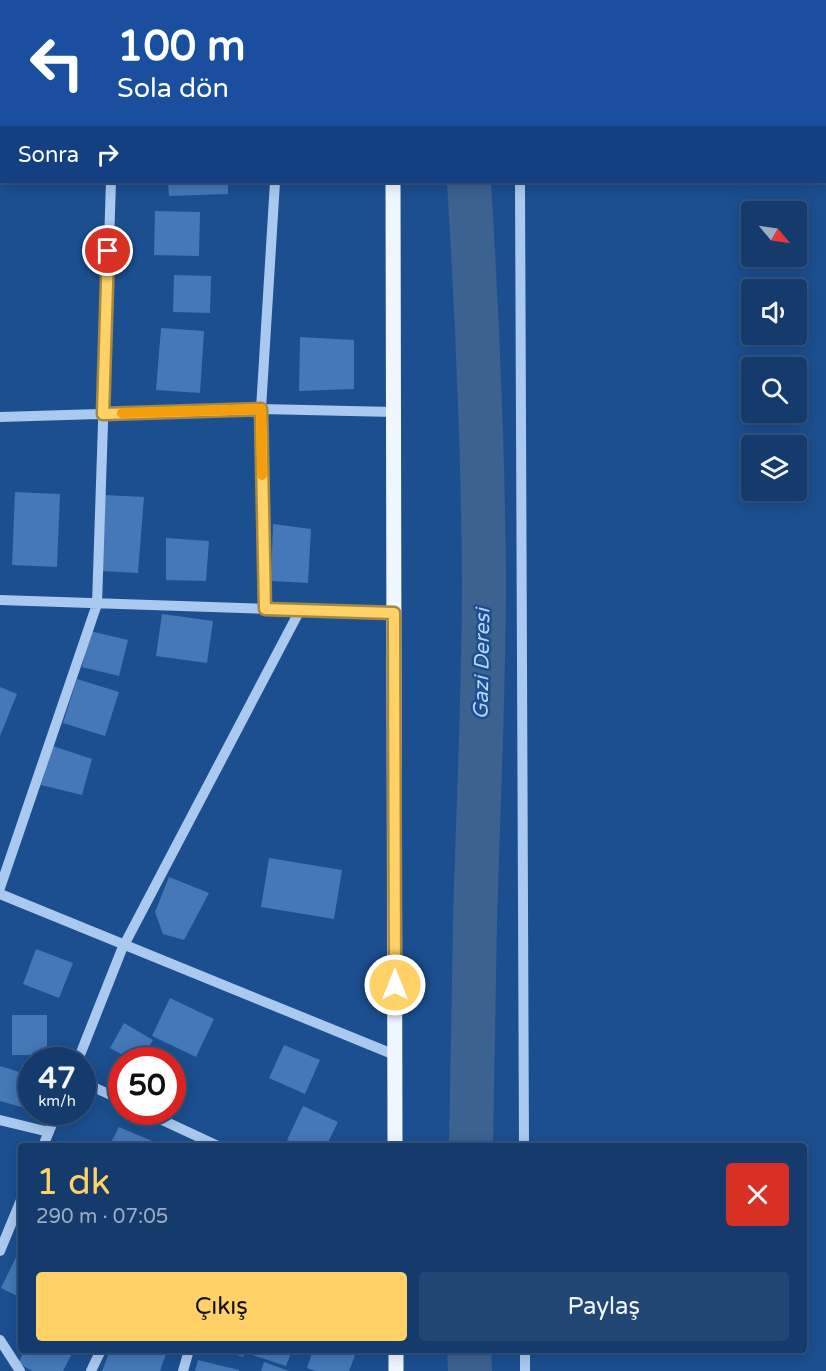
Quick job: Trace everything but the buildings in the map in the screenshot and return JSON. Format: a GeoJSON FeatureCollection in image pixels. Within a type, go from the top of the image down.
{"type":"FeatureCollection","features":[{"type":"Feature","properties":{"kind":"main road"},"geometry":{"type":"LineString","coordinates":[[393,183],[395,1143]]}},
{"type":"Feature","properties":{"kind":"main road"},"geometry":{"type":"LineString","coordinates":[[396,1353],[396,1371]]}},
{"type":"Feature","properties":{"kind":"street"},"geometry":{"type":"LineString","coordinates":[[0,888],[97,604],[111,183]]}},
{"type":"Feature","properties":{"kind":"street"},"geometry":{"type":"LineString","coordinates":[[265,609],[261,409],[275,183]]}},
{"type":"Feature","properties":{"kind":"street"},"geometry":{"type":"LineString","coordinates":[[520,183],[524,1143]]}},
{"type":"Feature","properties":{"kind":"street"},"geometry":{"type":"LineString","coordinates":[[0,417],[261,409],[394,412]]}},
{"type":"Feature","properties":{"kind":"street"},"geometry":{"type":"LineString","coordinates":[[0,600],[394,613]]}},
{"type":"Feature","properties":{"kind":"street"},"geometry":{"type":"LineString","coordinates":[[83,1047],[125,945],[300,610]]}},
{"type":"Feature","properties":{"kind":"street"},"geometry":{"type":"LineString","coordinates":[[0,894],[395,1055]]}},
{"type":"Feature","properties":{"kind":"street"},"geometry":{"type":"LineString","coordinates":[[0,1120],[49,1132]]}},
{"type":"Feature","properties":{"kind":"street"},"geometry":{"type":"LineString","coordinates":[[44,1143],[52,1125]]}},
{"type":"Feature","properties":{"kind":"street"},"geometry":{"type":"LineString","coordinates":[[173,1125],[212,1143]]}},
{"type":"Feature","properties":{"kind":"street"},"geometry":{"type":"LineString","coordinates":[[0,1251],[18,1207]]}},
{"type":"Feature","properties":{"kind":"street"},"geometry":{"type":"LineString","coordinates":[[0,1340],[20,1371]]}},
{"type":"Feature","properties":{"kind":"street"},"geometry":{"type":"LineString","coordinates":[[91,1371],[100,1353]]}},
{"type":"Feature","properties":{"kind":"street"},"geometry":{"type":"LineString","coordinates":[[183,1371],[188,1353]]}},
{"type":"Feature","properties":{"kind":"street"},"geometry":{"type":"LineString","coordinates":[[525,1353],[525,1371]]}},
{"type":"Feature","properties":{"kind":"waterway","name":"Gazi Deresi"},"geometry":{"type":"LineString","coordinates":[[469,183],[479,380],[484,579],[471,1143]]}},
{"type":"Feature","properties":{"kind":"waterway","name":"Gazi Deresi"},"geometry":{"type":"LineString","coordinates":[[469,1353],[470,1371]]}},
{"type":"Feature","properties":{"kind":"slow traffic"},"geometry":{"type":"LineString","coordinates":[[122,413],[261,409],[262,475]]}},
{"type":"Feature","properties":{"kind":"route"},"geometry":{"type":"LineString","coordinates":[[108,251],[103,414],[261,409],[265,609],[394,613],[395,985]]}}]}
